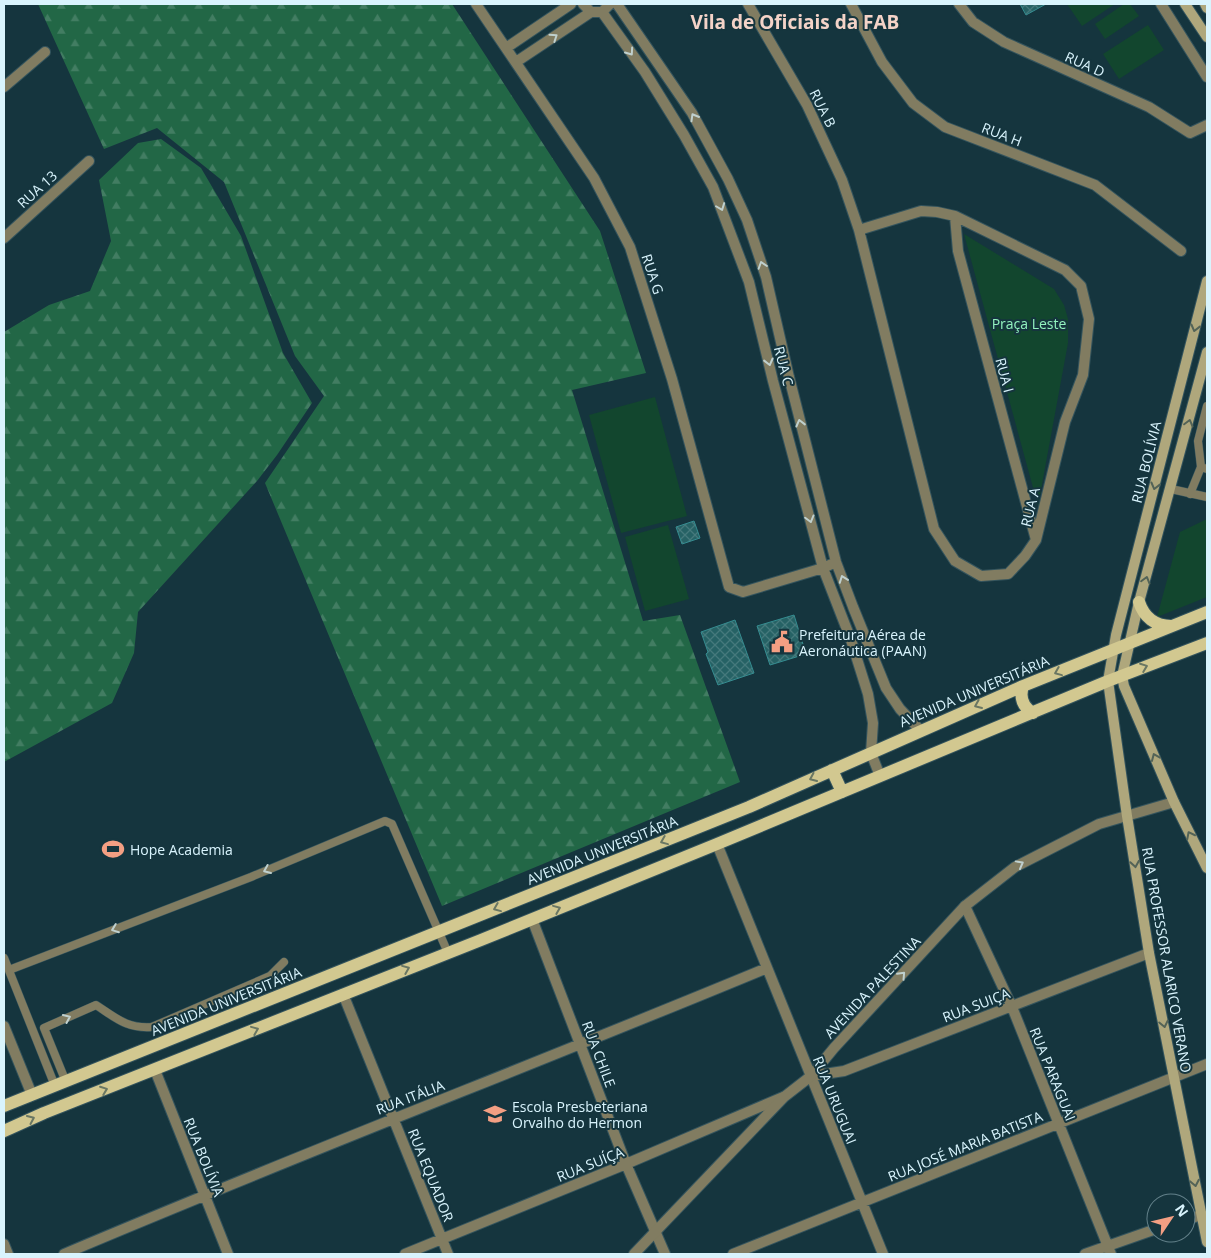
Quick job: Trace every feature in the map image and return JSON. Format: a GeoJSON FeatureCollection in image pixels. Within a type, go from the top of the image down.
{"type":"FeatureCollection","features":[{"type":"Feature","properties":{"kind":"main road"},"geometry":{"type":"LineString","coordinates":[[1185,4],[1207,37]]}},
{"type":"Feature","properties":{"kind":"main road"},"geometry":{"type":"LineString","coordinates":[[1205,4],[1207,8]]}},
{"type":"Feature","properties":{"kind":"main road","name":"RUA BOLÍVIA"},"geometry":{"type":"LineString","coordinates":[[1108,681],[1113,650],[1207,281]]}},
{"type":"Feature","properties":{"kind":"main road"},"geometry":{"type":"LineString","coordinates":[[1207,352],[1139,602],[1122,676],[1124,686],[1174,802],[1207,868]]}},
{"type":"Feature","properties":{"kind":"main road"},"geometry":{"type":"LineString","coordinates":[[1139,602],[1150,619],[1160,625],[1172,626]]}},
{"type":"Feature","properties":{"kind":"main road","name":"AVENIDA UNIVERSITÁRIA"},"geometry":{"type":"LineString","coordinates":[[4,1106],[749,807],[1023,686],[1207,612]]}},
{"type":"Feature","properties":{"kind":"main road"},"geometry":{"type":"LineString","coordinates":[[4,1131],[59,1107],[717,844],[1108,681],[1207,642]]}},
{"type":"Feature","properties":{"kind":"main road","name":"RUA PROFESSOR ALARICO VERANO"},"geometry":{"type":"LineString","coordinates":[[1108,681],[1149,953],[1207,1242]]}},
{"type":"Feature","properties":{"kind":"main road"},"geometry":{"type":"LineString","coordinates":[[1023,686],[1021,691],[1022,701],[1028,710],[1033,713]]}},
{"type":"Feature","properties":{"kind":"main road"},"geometry":{"type":"LineString","coordinates":[[832,770],[842,792]]}},
{"type":"Feature","properties":{"kind":"main road"},"geometry":{"type":"LineString","coordinates":[[59,1107],[66,1100],[67,1095],[60,1084]]}},
{"type":"Feature","properties":{"kind":"street","name":"RUA G"},"geometry":{"type":"LineString","coordinates":[[476,4],[594,178],[630,247],[672,379],[729,587],[743,592],[823,568]]}},
{"type":"Feature","properties":{"kind":"street"},"geometry":{"type":"LineString","coordinates":[[506,48],[571,4]]}},
{"type":"Feature","properties":{"kind":"street","name":"RUA C"},"geometry":{"type":"LineString","coordinates":[[583,4],[597,12],[644,72],[684,135],[713,186],[749,282],[773,381],[823,568],[841,612],[868,694],[873,723],[871,753]]}},
{"type":"Feature","properties":{"kind":"street"},"geometry":{"type":"LineString","coordinates":[[516,62],[610,4]]}},
{"type":"Feature","properties":{"kind":"street","name":"RUA C"},"geometry":{"type":"LineString","coordinates":[[616,4],[692,113],[728,179],[747,220],[766,277],[788,377],[836,562],[886,688],[900,709],[920,730]]}},
{"type":"Feature","properties":{"kind":"street","name":"RUA B"},"geometry":{"type":"LineString","coordinates":[[748,4],[807,105],[842,180],[859,230]]}},
{"type":"Feature","properties":{"kind":"street","name":"RUA H"},"geometry":{"type":"LineString","coordinates":[[851,4],[882,62],[913,103],[945,127],[1095,185],[1181,250]]}},
{"type":"Feature","properties":{"kind":"street","name":"RUA D"},"geometry":{"type":"LineString","coordinates":[[959,4],[973,22],[1004,42],[1149,107],[1190,133],[1207,125]]}},
{"type":"Feature","properties":{"kind":"street"},"geometry":{"type":"LineString","coordinates":[[1161,4],[1207,77]]}},
{"type":"Feature","properties":{"kind":"street"},"geometry":{"type":"LineString","coordinates":[[4,87],[45,52]]}},
{"type":"Feature","properties":{"kind":"street","name":"RUA 13"},"geometry":{"type":"LineString","coordinates":[[4,238],[89,161]]}},
{"type":"Feature","properties":{"kind":"street"},"geometry":{"type":"LineString","coordinates":[[713,186],[728,179]]}},
{"type":"Feature","properties":{"kind":"street","name":"RUA A"},"geometry":{"type":"LineString","coordinates":[[921,212],[937,212],[954,216],[1065,270],[1081,286],[1089,319],[1082,376],[1065,422],[1036,540],[1025,556],[1008,574],[981,576],[956,560],[934,529],[859,230],[921,212]]}},
{"type":"Feature","properties":{"kind":"street","name":"RUA I"},"geometry":{"type":"LineString","coordinates":[[954,216],[958,250],[1036,540]]}},
{"type":"Feature","properties":{"kind":"street"},"geometry":{"type":"LineString","coordinates":[[773,381],[788,377]]}},
{"type":"Feature","properties":{"kind":"street"},"geometry":{"type":"LineString","coordinates":[[823,568],[836,562]]}},
{"type":"Feature","properties":{"kind":"street"},"geometry":{"type":"LineString","coordinates":[[841,612],[853,607]]}},
{"type":"Feature","properties":{"kind":"street"},"geometry":{"type":"LineString","coordinates":[[851,640],[864,636]]}},
{"type":"Feature","properties":{"kind":"street"},"geometry":{"type":"LineString","coordinates":[[868,694],[886,688]]}},
{"type":"Feature","properties":{"kind":"street"},"geometry":{"type":"LineString","coordinates":[[871,753],[880,776]]}},
{"type":"Feature","properties":{"kind":"street","name":"AVENIDA PALESTINA"},"geometry":{"type":"LineString","coordinates":[[634,1254],[784,1097],[811,1076],[834,1048],[965,906],[1015,867],[1099,824],[1174,802]]}},
{"type":"Feature","properties":{"kind":"street","name":"RUA URUGUAI"},"geometry":{"type":"LineString","coordinates":[[717,844],[883,1254]]}},
{"type":"Feature","properties":{"kind":"street","name":"RUA PARAGUAI"},"geometry":{"type":"LineString","coordinates":[[965,906],[1012,1007],[1109,1250]]}},
{"type":"Feature","properties":{"kind":"street","name":"RUA CHILE"},"geometry":{"type":"LineString","coordinates":[[532,919],[626,1164],[666,1254]]}},
{"type":"Feature","properties":{"kind":"street","name":"RUA SUIÇA"},"geometry":{"type":"LineString","coordinates":[[811,1076],[844,1071],[1149,953]]}},
{"type":"Feature","properties":{"kind":"street","name":"RUA ITÁLIA"},"geometry":{"type":"LineString","coordinates":[[64,1254],[205,1194],[393,1118],[581,1046],[767,968]]}},
{"type":"Feature","properties":{"kind":"street","name":"RUA EQUADOR"},"geometry":{"type":"LineString","coordinates":[[344,994],[448,1254]]}},
{"type":"Feature","properties":{"kind":"street"},"geometry":{"type":"LineString","coordinates":[[4,1026],[32,1095]]}},
{"type":"Feature","properties":{"kind":"street","name":"RUA JOSÉ MARIA BATISTA"},"geometry":{"type":"LineString","coordinates":[[733,1254],[1207,1064]]}},
{"type":"Feature","properties":{"kind":"street","name":"RUA BOLÍVIA"},"geometry":{"type":"LineString","coordinates":[[155,1070],[228,1254]]}},
{"type":"Feature","properties":{"kind":"street","name":"RUA SUÍÇA"},"geometry":{"type":"LineString","coordinates":[[405,1254],[784,1097]]}},
{"type":"Feature","properties":{"kind":"street"},"geometry":{"type":"LineString","coordinates":[[1196,1217],[1201,1215]]}},
{"type":"Feature","properties":{"kind":"street"},"geometry":{"type":"LineString","coordinates":[[1084,1254],[1109,1250],[1146,1233]]}},
{"type":"Feature","properties":{"kind":"street"},"geometry":{"type":"LineString","coordinates":[[4,1244],[8,1254]]}},
{"type":"Feature","properties":{"kind":"lane"},"geometry":{"type":"LineString","coordinates":[[1190,494],[1204,468],[1198,441],[1207,406]]}},
{"type":"Feature","properties":{"kind":"lane"},"geometry":{"type":"LineString","coordinates":[[1171,489],[1207,497]]}},
{"type":"Feature","properties":{"kind":"lane"},"geometry":{"type":"LineString","coordinates":[[9,970],[251,877],[385,820],[392,824],[448,953]]}},
{"type":"Feature","properties":{"kind":"lane"},"geometry":{"type":"LineString","coordinates":[[4,958],[33,1032],[60,1084]]}},
{"type":"Feature","properties":{"kind":"lane"},"geometry":{"type":"LineString","coordinates":[[33,1032],[96,1005],[124,1024],[139,1028],[152,1027],[270,976],[284,962]]}},
{"type":"Feature","properties":{"kind":"lane"},"geometry":{"type":"LineString","coordinates":[[44,1028],[60,1084]]}},
{"type":"Feature","properties":{"kind":"green space"},"geometry":{"type":"Polygon","coordinates":[[[38,4],[452,4],[600,231],[646,373],[572,390],[643,621],[680,615],[740,782],[442,906],[265,483],[324,396],[295,356],[224,182],[157,128],[104,149],[38,4]]]}},
{"type":"Feature","properties":{"kind":"green space"},"geometry":{"type":"Polygon","coordinates":[[[1067,4],[1115,4],[1082,26],[1067,4]]]}},
{"type":"Feature","properties":{"kind":"green space"},"geometry":{"type":"Polygon","coordinates":[[[1124,4],[1130,4],[1139,16],[1105,39],[1095,24],[1124,4]]]}},
{"type":"Feature","properties":{"kind":"green space"},"geometry":{"type":"Polygon","coordinates":[[[1148,25],[1164,50],[1119,79],[1103,54],[1148,25]]]}},
{"type":"Feature","properties":{"kind":"green space"},"geometry":{"type":"Polygon","coordinates":[[[161,139],[201,168],[241,236],[283,353],[312,403],[257,481],[138,612],[134,653],[112,703],[4,762],[4,332],[49,305],[90,291],[111,241],[99,180],[138,143],[161,139]]]}},
{"type":"Feature","properties":{"kind":"green space","name":"Praça Leste"},"geometry":{"type":"Polygon","coordinates":[[[964,234],[1054,289],[1064,305],[1068,319],[1068,343],[1038,506],[964,234]]]}},
{"type":"Feature","properties":{"kind":"green space"},"geometry":{"type":"Polygon","coordinates":[[[655,397],[687,516],[621,533],[589,415],[655,397]]]}},
{"type":"Feature","properties":{"kind":"green space"},"geometry":{"type":"Polygon","coordinates":[[[1207,519],[1207,597],[1157,617],[1180,532],[1207,519]]]}},
{"type":"Feature","properties":{"kind":"green space"},"geometry":{"type":"Polygon","coordinates":[[[668,525],[689,599],[645,611],[625,537],[668,525]]]}},
{"type":"Feature","properties":{"kind":"building"},"geometry":{"type":"Polygon","coordinates":[[[1020,4],[1046,4],[1026,15],[1020,4]]]}},
{"type":"Feature","properties":{"kind":"building"},"geometry":{"type":"Polygon","coordinates":[[[694,521],[700,538],[682,544],[676,527],[694,521]]]}},
{"type":"Feature","properties":{"kind":"building"},"geometry":{"type":"Polygon","coordinates":[[[794,615],[806,654],[770,665],[757,626],[794,615]]]}},
{"type":"Feature","properties":{"kind":"building"},"geometry":{"type":"Polygon","coordinates":[[[735,620],[754,673],[718,685],[706,654],[708,652],[701,632],[735,620]]]}},
{"type":"Feature","properties":{"kind":"place","name":"Prefeitura Aérea de Aeronáutica (PAAN)"},"geometry":{"type":"Point","coordinates":[782,642]}},
{"type":"Feature","properties":{"kind":"place","name":"Hope Academia"},"geometry":{"type":"Point","coordinates":[113,849]}},
{"type":"Feature","properties":{"kind":"place","name":"Escola Presbeteriana Orvalho do Hermon"},"geometry":{"type":"Point","coordinates":[495,1114]}},
{"type":"Feature","properties":{"kind":"district","name":"Vila de Oficiais da FAB"},"geometry":{"type":"Point","coordinates":[795,22]}}]}
